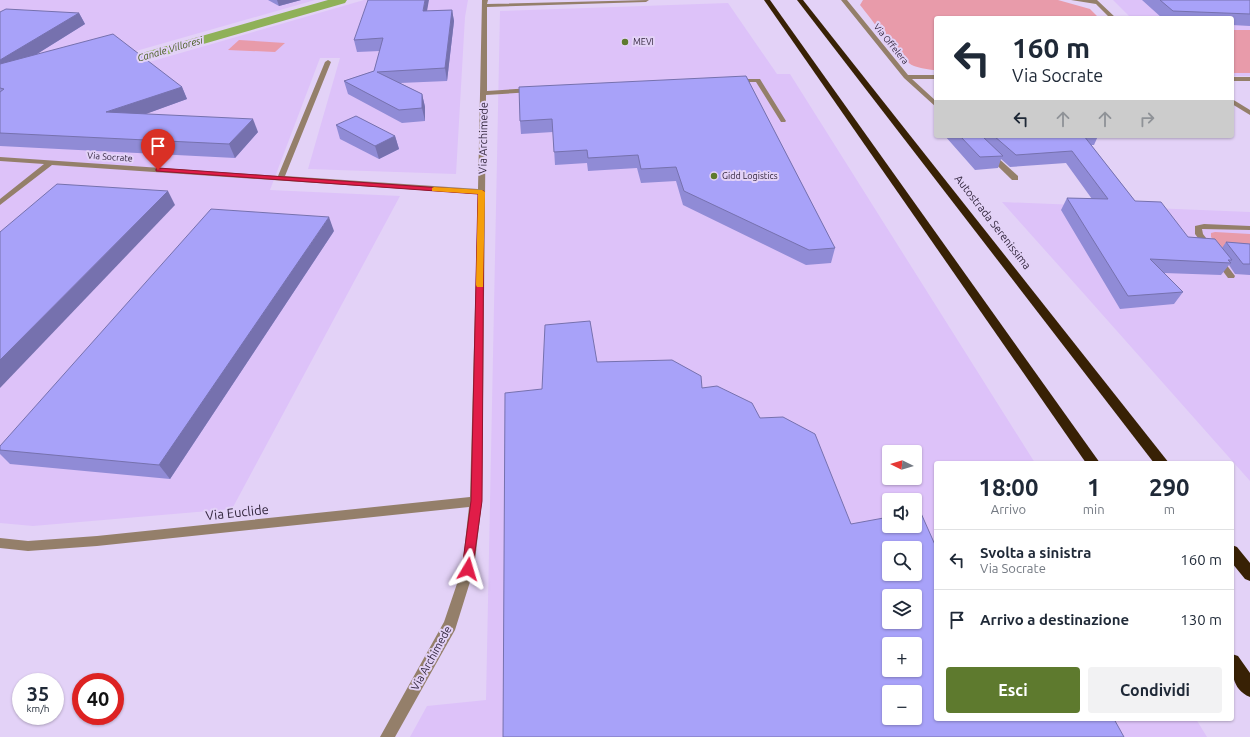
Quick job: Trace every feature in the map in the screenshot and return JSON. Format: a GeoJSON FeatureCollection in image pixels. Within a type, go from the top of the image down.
{"type":"FeatureCollection","features":[{"type":"Feature","properties":{"kind":"highway"},"geometry":{"type":"LineString","coordinates":[[767,0],[1092,461]]}},
{"type":"Feature","properties":{"kind":"highway","name":"Autostrada Serenissima"},"geometry":{"type":"LineString","coordinates":[[800,0],[1160,461]]}},
{"type":"Feature","properties":{"kind":"highway"},"geometry":{"type":"LineString","coordinates":[[1234,554],[1250,574]]}},
{"type":"Feature","properties":{"kind":"highway"},"geometry":{"type":"LineString","coordinates":[[1234,665],[1250,688]]}},
{"type":"Feature","properties":{"kind":"street"},"geometry":{"type":"LineString","coordinates":[[485,3],[646,0]]}},
{"type":"Feature","properties":{"kind":"street","name":"Via Offelera"},"geometry":{"type":"LineString","coordinates":[[844,0],[906,77],[934,78]]}},
{"type":"Feature","properties":{"kind":"street"},"geometry":{"type":"LineString","coordinates":[[1074,0],[1096,1],[1111,16]]}},
{"type":"Feature","properties":{"kind":"street","name":"Via Archimede"},"geometry":{"type":"LineString","coordinates":[[387,737],[450,625],[468,569],[476,501],[485,3]]}},
{"type":"Feature","properties":{"kind":"street"},"geometry":{"type":"LineString","coordinates":[[280,179],[328,62]]}},
{"type":"Feature","properties":{"kind":"street"},"geometry":{"type":"LineString","coordinates":[[906,77],[934,103]]}},
{"type":"Feature","properties":{"kind":"street"},"geometry":{"type":"LineString","coordinates":[[1234,79],[1250,79]]}},
{"type":"Feature","properties":{"kind":"street"},"geometry":{"type":"LineString","coordinates":[[726,81],[758,80],[783,121]]}},
{"type":"Feature","properties":{"kind":"street"},"geometry":{"type":"LineString","coordinates":[[484,93],[537,90]]}},
{"type":"Feature","properties":{"kind":"street"},"geometry":{"type":"LineString","coordinates":[[1234,102],[1250,113]]}},
{"type":"Feature","properties":{"kind":"street"},"geometry":{"type":"LineString","coordinates":[[972,138],[1015,178]]}},
{"type":"Feature","properties":{"kind":"street","name":"Via Socrate"},"geometry":{"type":"LineString","coordinates":[[0,159],[482,192]]}},
{"type":"Feature","properties":{"kind":"street"},"geometry":{"type":"LineString","coordinates":[[0,203],[51,162]]}},
{"type":"Feature","properties":{"kind":"street"},"geometry":{"type":"LineString","coordinates":[[1231,276],[1199,234],[1198,228],[1204,226],[1250,228]]}},
{"type":"Feature","properties":{"kind":"street","name":"Via Euclide"},"geometry":{"type":"LineString","coordinates":[[0,543],[28,546],[97,541],[476,501]]}},
{"type":"Feature","properties":{"kind":"shaded area"},"geometry":{"type":"Polygon","coordinates":[[[0,0],[315,0],[3,89],[0,88],[0,0]]]}},
{"type":"Feature","properties":{"kind":"shaded area"},"geometry":{"type":"Polygon","coordinates":[[[364,0],[468,0],[465,17],[456,174],[308,169],[340,58],[320,58],[270,190],[400,196],[232,509],[33,526],[0,523],[0,105],[364,0]]]}},
{"type":"Feature","properties":{"kind":"shaded area"},"geometry":{"type":"Polygon","coordinates":[[[863,0],[1058,0],[1090,9],[1097,16],[934,16],[934,70],[914,66],[908,62],[886,38],[860,5],[863,0]]]}},
{"type":"Feature","properties":{"kind":"shaded area"},"geometry":{"type":"Polygon","coordinates":[[[1113,0],[1250,0],[1250,76],[1234,76],[1234,16],[1129,16],[1113,0]]]}},
{"type":"Feature","properties":{"kind":"shaded area"},"geometry":{"type":"Polygon","coordinates":[[[728,3],[777,74],[790,74],[1034,461],[934,461],[934,721],[1197,721],[1207,737],[410,737],[427,706],[486,700],[500,11],[728,3]]]}},
{"type":"Feature","properties":{"kind":"shaded area"},"geometry":{"type":"Polygon","coordinates":[[[1234,30],[1250,30],[1250,73],[1234,73],[1234,30]]]}},
{"type":"Feature","properties":{"kind":"shaded area"},"geometry":{"type":"Polygon","coordinates":[[[239,40],[285,43],[275,52],[228,50],[239,40]]]}},
{"type":"Feature","properties":{"kind":"shaded area"},"geometry":{"type":"Polygon","coordinates":[[[1002,202],[1250,212],[1250,481],[1234,463],[1234,461],[1232,461],[1002,202]]]}},
{"type":"Feature","properties":{"kind":"shaded area"},"geometry":{"type":"Polygon","coordinates":[[[1211,233],[1250,234],[1250,254],[1223,252],[1211,237],[1211,233]]]}},
{"type":"Feature","properties":{"kind":"building"},"geometry":{"type":"Polygon","coordinates":[[[368,0],[425,0],[423,11],[452,10],[445,68],[377,72],[422,94],[422,108],[399,110],[344,81],[374,71],[383,38],[354,40],[368,0]]]}},
{"type":"Feature","properties":{"kind":"building"},"geometry":{"type":"Polygon","coordinates":[[[1160,0],[1250,0],[1250,14],[1173,11],[1160,0]]]}},
{"type":"Feature","properties":{"kind":"building"},"geometry":{"type":"Polygon","coordinates":[[[6,9],[79,13],[0,60],[0,12],[6,9]]]}},
{"type":"Feature","properties":{"kind":"building"},"geometry":{"type":"Polygon","coordinates":[[[113,34],[182,87],[106,112],[253,119],[229,144],[0,133],[0,92],[4,89],[0,88],[0,64],[113,34]]]}},
{"type":"Feature","properties":{"kind":"building","name":"Gidd Logistics"},"geometry":{"type":"Polygon","coordinates":[[[746,76],[835,248],[809,250],[684,191],[676,167],[641,169],[638,155],[588,158],[587,150],[554,152],[552,119],[520,121],[519,87],[746,76]]]}},
{"type":"Feature","properties":{"kind":"building"},"geometry":{"type":"Polygon","coordinates":[[[356,116],[395,136],[375,146],[336,125],[356,116]]]}},
{"type":"Feature","properties":{"kind":"building"},"geometry":{"type":"Polygon","coordinates":[[[962,138],[984,138],[1003,156],[980,157],[962,138]]]}},
{"type":"Feature","properties":{"kind":"building"},"geometry":{"type":"Polygon","coordinates":[[[996,138],[1086,138],[1135,201],[1161,202],[1188,237],[1215,239],[1232,260],[1228,260],[1231,263],[1150,259],[1183,292],[1128,296],[1067,198],[1108,199],[1072,151],[1016,155],[996,138]]]}},
{"type":"Feature","properties":{"kind":"building"},"geometry":{"type":"Polygon","coordinates":[[[57,184],[168,191],[0,360],[0,232],[57,184]]]}},
{"type":"Feature","properties":{"kind":"building"},"geometry":{"type":"Polygon","coordinates":[[[211,209],[329,217],[159,465],[0,450],[0,446],[211,209]]]}},
{"type":"Feature","properties":{"kind":"building"},"geometry":{"type":"Polygon","coordinates":[[[1226,242],[1250,244],[1250,264],[1243,264],[1226,242]]]}},
{"type":"Feature","properties":{"kind":"building"},"geometry":{"type":"Polygon","coordinates":[[[590,321],[597,362],[672,360],[701,376],[702,388],[717,386],[752,403],[760,418],[783,417],[815,434],[851,524],[882,518],[882,533],[922,533],[922,516],[934,542],[934,721],[1115,721],[1124,737],[503,737],[505,393],[542,389],[545,325],[590,321]]]}},
{"type":"Feature","properties":{"kind":"waterway","name":"Canale Villoresi"},"geometry":{"type":"LineString","coordinates":[[112,66],[341,0]]}},
{"type":"Feature","properties":{"kind":"slow traffic"},"geometry":{"type":"LineString","coordinates":[[434,189],[482,192],[480,285]]}},
{"type":"Feature","properties":{"kind":"place","name":"MEVI"},"geometry":{"type":"Point","coordinates":[625,42]}},
{"type":"Feature","properties":{"kind":"place","name":"Gidd Logistics"},"geometry":{"type":"Point","coordinates":[714,176]}},
{"type":"Feature","properties":{"kind":"route"},"geometry":{"type":"LineString","coordinates":[[158,170],[482,192],[476,501],[468,569]]}}]}
